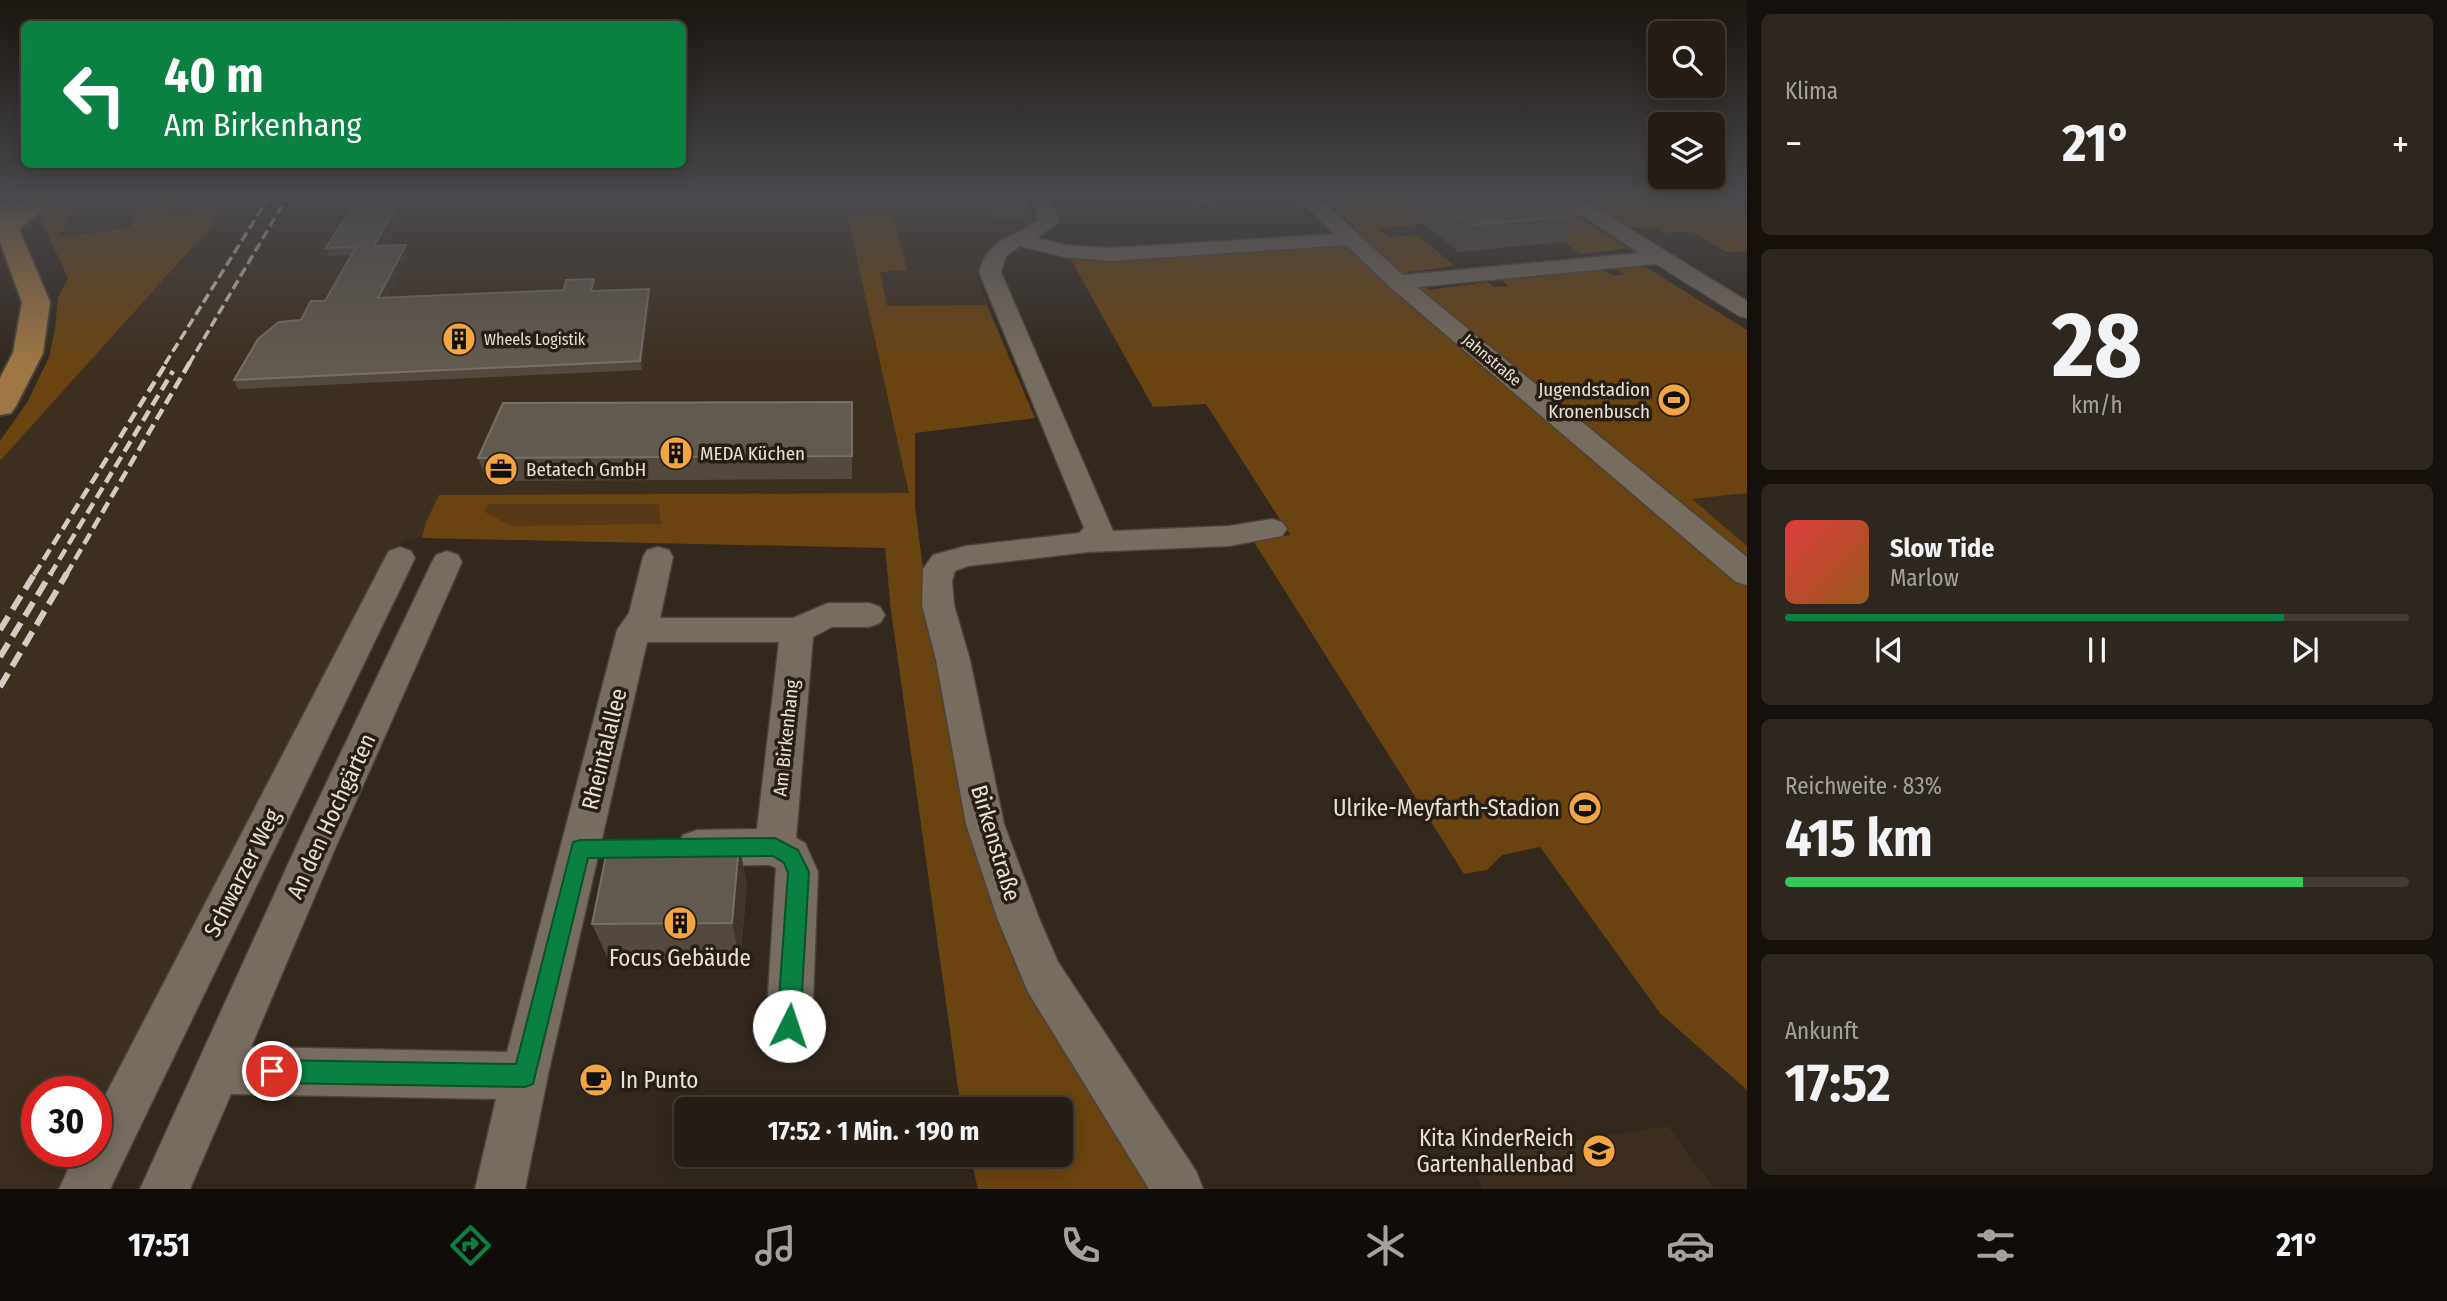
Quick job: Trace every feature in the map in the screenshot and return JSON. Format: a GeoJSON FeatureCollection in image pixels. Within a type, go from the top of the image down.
{"type":"FeatureCollection","features":[{"type":"Feature","properties":{"kind":"main road"},"geometry":{"type":"LineString","coordinates":[[0,406],[28,353],[36,302],[16,252]]}},
{"type":"Feature","properties":{"kind":"street"},"geometry":{"type":"LineString","coordinates":[[994,252],[990,261],[990,272],[1099,530],[1088,542]]}},
{"type":"Feature","properties":{"kind":"street"},"geometry":{"type":"LineString","coordinates":[[1068,252],[1161,252]]}},
{"type":"Feature","properties":{"kind":"street","name":"Jahnstraße"},"geometry":{"type":"LineString","coordinates":[[1365,252],[1747,574]]}},
{"type":"Feature","properties":{"kind":"street"},"geometry":{"type":"LineString","coordinates":[[1652,252],[1747,311]]}},
{"type":"Feature","properties":{"kind":"street"},"geometry":{"type":"LineString","coordinates":[[1398,282],[1659,257]]}},
{"type":"Feature","properties":{"kind":"street","name":"Birkenstraße"},"geometry":{"type":"LineString","coordinates":[[1178,1189],[1043,977],[1019,920],[985,824],[953,660],[938,606],[936,581],[938,569],[951,559],[1088,542],[1229,536],[1272,529]]}},
{"type":"Feature","properties":{"kind":"street","name":"Rheintalallee"},"geometry":{"type":"LineString","coordinates":[[500,1189],[525,1076],[594,848],[633,630],[644,617],[658,557]]}},
{"type":"Feature","properties":{"kind":"street","name":"Schwarzer Weg"},"geometry":{"type":"LineString","coordinates":[[84,1189],[400,558]]}},
{"type":"Feature","properties":{"kind":"street","name":"An den Hochgärten"},"geometry":{"type":"LineString","coordinates":[[165,1189],[314,851],[447,562]]}},
{"type":"Feature","properties":{"kind":"street"},"geometry":{"type":"LineString","coordinates":[[633,630],[797,630],[828,615],[869,615]]}},
{"type":"Feature","properties":{"kind":"street","name":"Am Birkenhang"},"geometry":{"type":"LineString","coordinates":[[775,847],[797,630]]}},
{"type":"Feature","properties":{"kind":"street"},"geometry":{"type":"LineString","coordinates":[[664,848],[775,847],[791,856],[799,872],[789,1026]]}},
{"type":"Feature","properties":{"kind":"street"},"geometry":{"type":"LineString","coordinates":[[218,1070],[525,1076]]}},
{"type":"Feature","properties":{"kind":"shaded area"},"geometry":{"type":"Polygon","coordinates":[[[56,252],[188,252],[0,461],[0,441],[28,401],[49,357],[58,298],[68,278],[56,252]]]}},
{"type":"Feature","properties":{"kind":"shaded area"},"geometry":{"type":"Polygon","coordinates":[[[188,252],[856,252],[910,493],[886,548],[422,538],[402,541],[112,1119],[112,1076],[21,1076],[21,1167],[88,1167],[77,1189],[0,1189],[0,461],[188,252]]]}},
{"type":"Feature","properties":{"kind":"shaded area"},"geometry":{"type":"Polygon","coordinates":[[[856,252],[902,252],[907,270],[880,272],[887,306],[987,305],[1035,418],[915,433],[915,507],[926,591],[1018,920],[1178,1189],[978,1189],[973,1167],[1073,1167],[1073,1097],[959,1097],[891,611],[885,548],[422,538],[426,522],[439,495],[909,493],[856,252]]]}},
{"type":"Feature","properties":{"kind":"shaded area"},"geometry":{"type":"Polygon","coordinates":[[[886,252],[988,252],[978,277],[987,305],[887,307],[880,272],[906,270],[886,252]]]}},
{"type":"Feature","properties":{"kind":"shaded area"},"geometry":{"type":"Polygon","coordinates":[[[1173,252],[1438,252],[1455,266],[1407,272],[1429,290],[1487,282],[1494,287],[1508,286],[1502,280],[1604,270],[1618,275],[1624,274],[1616,269],[1644,266],[1747,330],[1747,493],[1692,499],[1747,546],[1747,1090],[1660,1013],[1540,847],[1502,855],[1487,870],[1464,874],[1254,542],[1290,535],[1206,404],[1153,407],[1070,258],[1173,252]]]}},
{"type":"Feature","properties":{"kind":"shaded area"},"geometry":{"type":"Polygon","coordinates":[[[1747,493],[1747,546],[1691,499],[1747,493]]]}},
{"type":"Feature","properties":{"kind":"shaded area"},"geometry":{"type":"Polygon","coordinates":[[[488,504],[659,504],[661,524],[511,526],[485,512],[488,504]]]}},
{"type":"Feature","properties":{"kind":"shaded area","name":"Kita KinderReich Gartenhallenbad"},"geometry":{"type":"Polygon","coordinates":[[[1668,1126],[1714,1189],[1483,1189],[1467,1158],[1668,1126]]]}},
{"type":"Feature","properties":{"kind":"building","name":"Wheels Logistik"},"geometry":{"type":"Polygon","coordinates":[[[353,252],[402,252],[378,298],[564,290],[566,280],[594,279],[591,291],[649,289],[640,361],[234,380],[258,339],[279,322],[301,320],[311,301],[325,301],[353,252]]]}},
{"type":"Feature","properties":{"kind":"building"},"geometry":{"type":"Polygon","coordinates":[[[852,402],[852,456],[478,458],[503,403],[852,402]]]}},
{"type":"Feature","properties":{"kind":"building"},"geometry":{"type":"Polygon","coordinates":[[[739,845],[732,923],[592,924],[608,846],[739,845]]]}},
{"type":"Feature","properties":{"kind":"railway"},"geometry":{"type":"LineString","coordinates":[[165,364],[234,252]]}},
{"type":"Feature","properties":{"kind":"railway"},"geometry":{"type":"LineString","coordinates":[[189,364],[254,252]]}},
{"type":"Feature","properties":{"kind":"railway"},"geometry":{"type":"LineString","coordinates":[[34,575],[167,362]]}},
{"type":"Feature","properties":{"kind":"railway"},"geometry":{"type":"LineString","coordinates":[[66,575],[190,362]]}},
{"type":"Feature","properties":{"kind":"railway"},"geometry":{"type":"LineString","coordinates":[[50,575],[173,371]]}},
{"type":"Feature","properties":{"kind":"railway"},"geometry":{"type":"LineString","coordinates":[[0,630],[35,573]]}},
{"type":"Feature","properties":{"kind":"railway"},"geometry":{"type":"LineString","coordinates":[[0,657],[51,573]]}},
{"type":"Feature","properties":{"kind":"railway"},"geometry":{"type":"LineString","coordinates":[[0,687],[67,573]]}},
{"type":"Feature","properties":{"kind":"place","name":"Wheels Logistik"},"geometry":{"type":"Point","coordinates":[459,339]}},
{"type":"Feature","properties":{"kind":"place","name":"Jugendstadion Kronenbusch"},"geometry":{"type":"Point","coordinates":[1674,400]}},
{"type":"Feature","properties":{"kind":"place","name":"MEDA Küchen"},"geometry":{"type":"Point","coordinates":[676,453]}},
{"type":"Feature","properties":{"kind":"place","name":"Betatech GmbH"},"geometry":{"type":"Point","coordinates":[501,469]}},
{"type":"Feature","properties":{"kind":"place","name":"Ulrike-Meyfarth-Stadion"},"geometry":{"type":"Point","coordinates":[1585,808]}},
{"type":"Feature","properties":{"kind":"place","name":"Focus Gebäude"},"geometry":{"type":"Point","coordinates":[680,923]}},
{"type":"Feature","properties":{"kind":"place","name":"In Punto"},"geometry":{"type":"Point","coordinates":[596,1080]}},
{"type":"Feature","properties":{"kind":"place","name":"Kita KinderReich Gartenhallenbad"},"geometry":{"type":"Point","coordinates":[1599,1151]}},
{"type":"Feature","properties":{"kind":"route"},"geometry":{"type":"LineString","coordinates":[[272,1071],[525,1076],[580,849],[775,847],[791,856],[799,872],[789,1026]]}}]}
